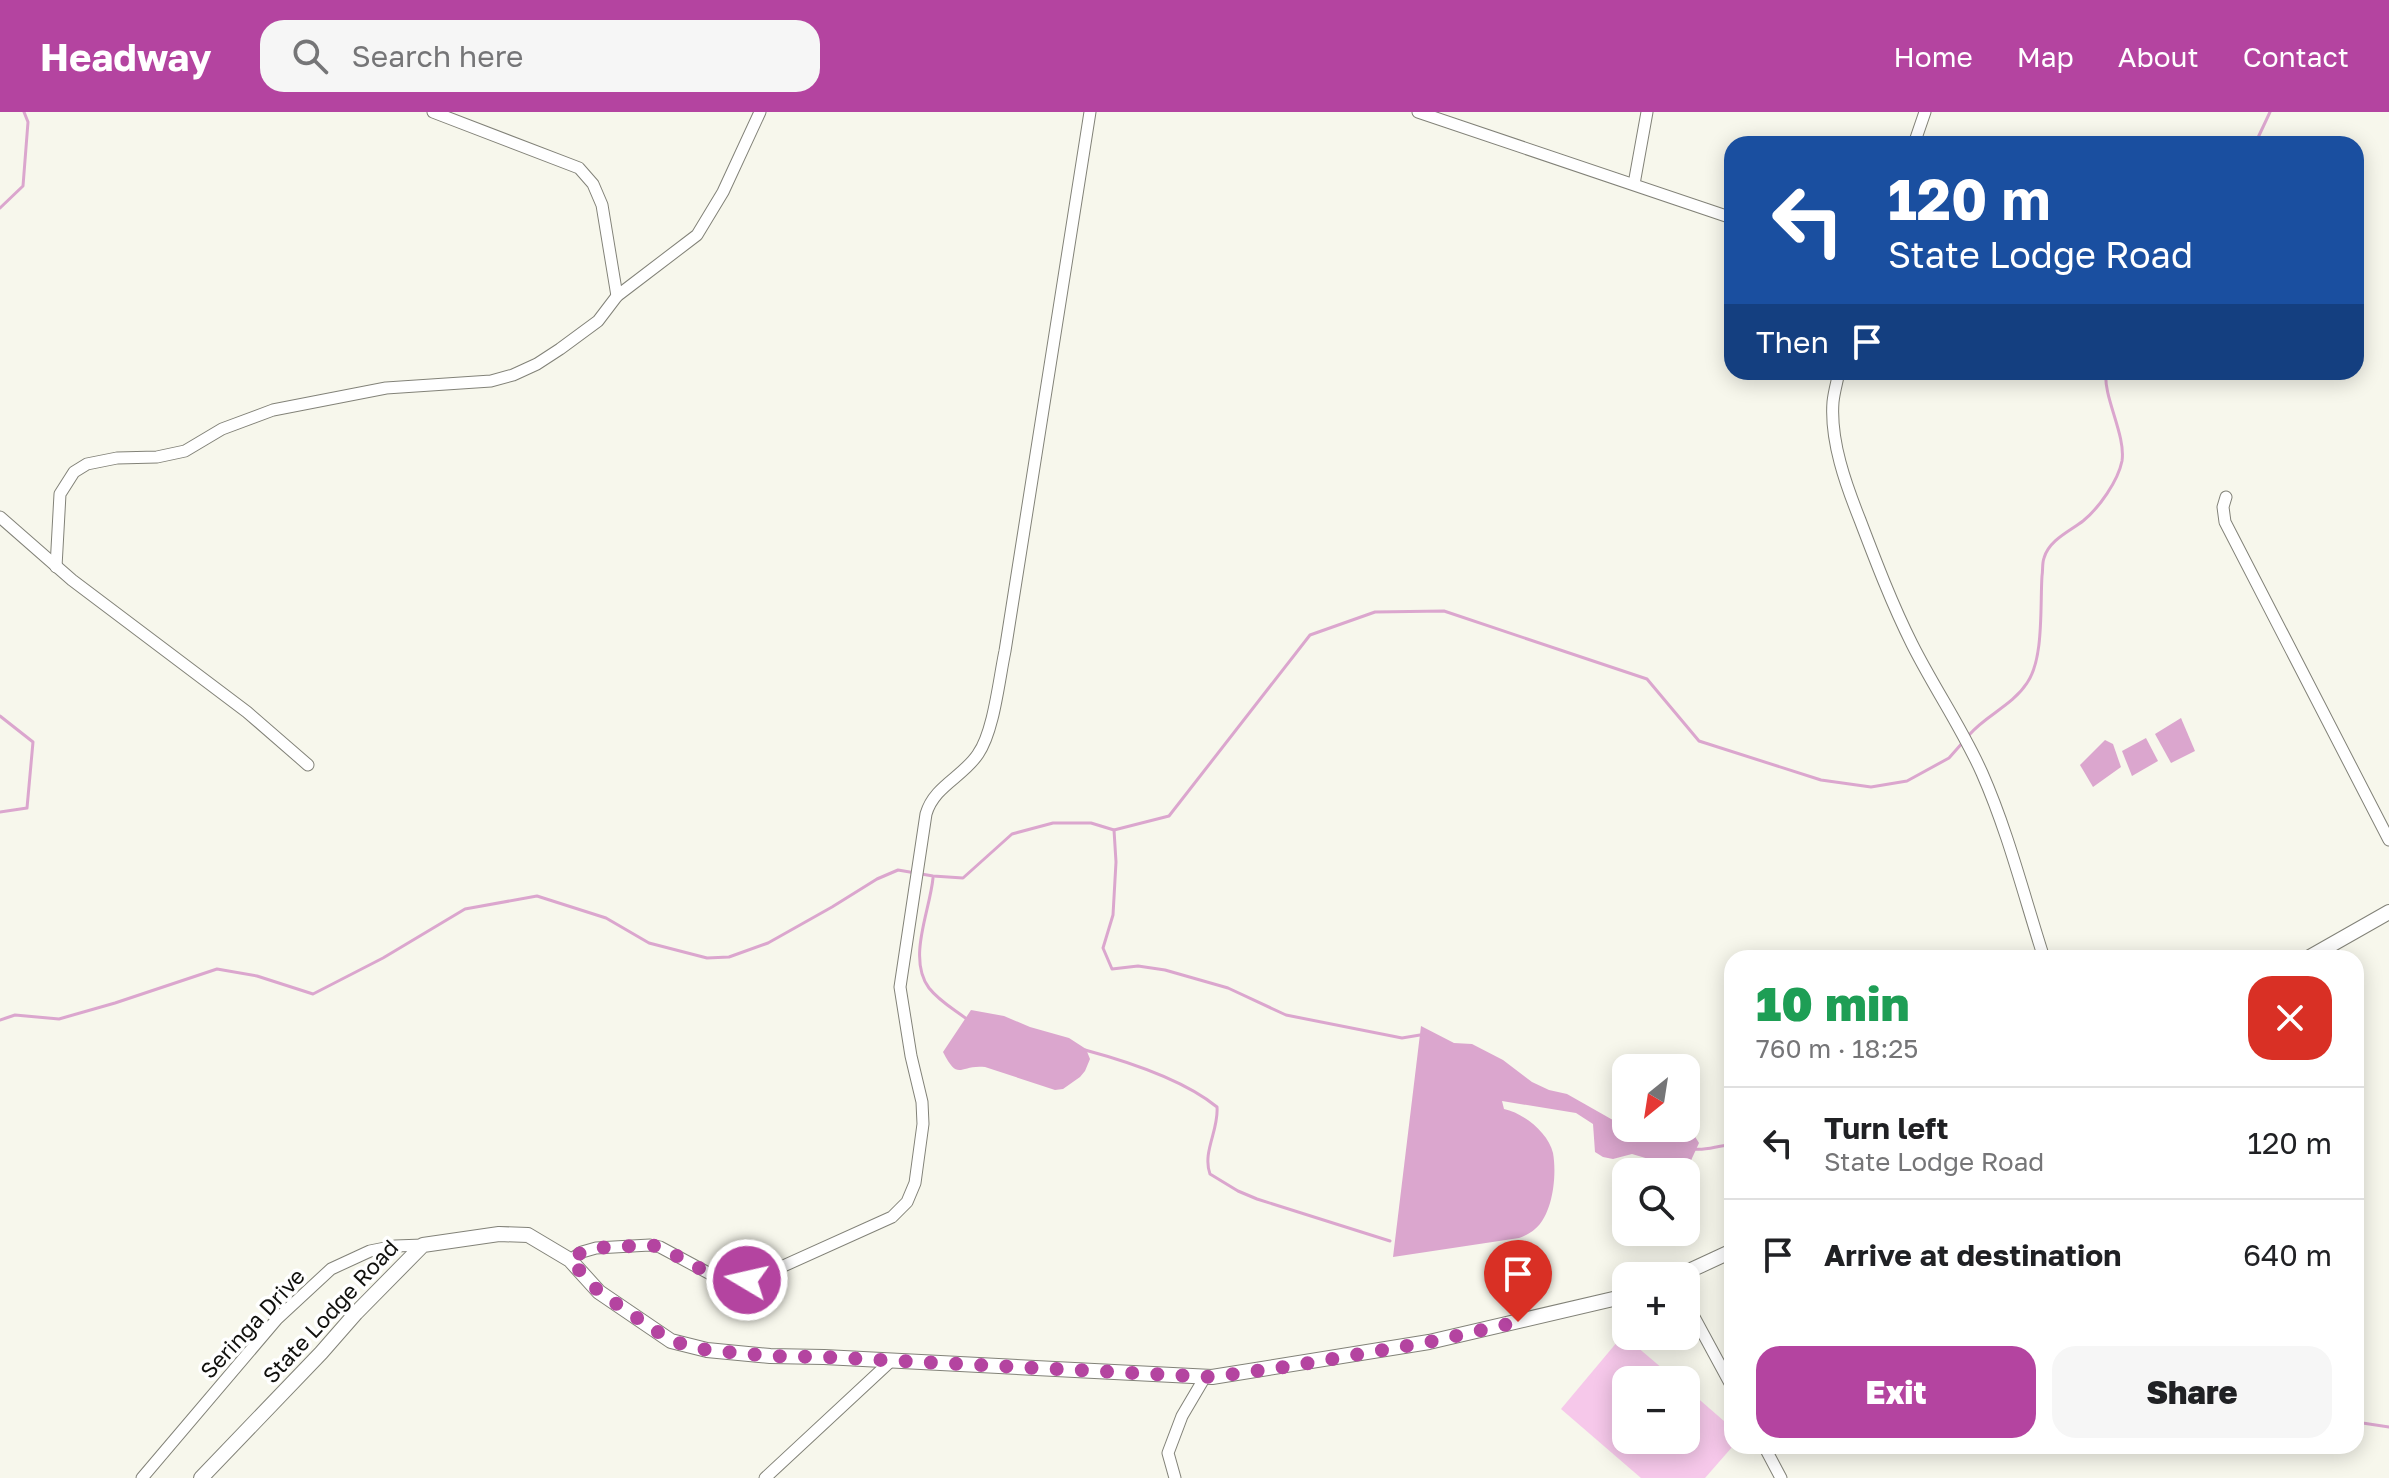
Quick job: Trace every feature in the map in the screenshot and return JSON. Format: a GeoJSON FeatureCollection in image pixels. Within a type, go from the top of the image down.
{"type":"FeatureCollection","features":[{"type":"Feature","properties":{"kind":"street"},"geometry":{"type":"LineString","coordinates":[[433,112],[579,168],[593,184],[602,205],[617,296]]}},
{"type":"Feature","properties":{"kind":"street"},"geometry":{"type":"LineString","coordinates":[[56,567],[60,494],[74,472],[87,464],[185,451],[222,429],[273,410],[386,388],[430,383],[477,383],[513,375],[548,357],[598,321],[617,296],[697,235],[723,192],[760,112]]}},
{"type":"Feature","properties":{"kind":"street"},"geometry":{"type":"LineString","coordinates":[[570,1260],[596,1248],[650,1245],[660,1247],[714,1276],[747,1280],[780,1269],[892,1217],[902,1209],[912,1191],[917,1176],[923,1124],[922,1102],[900,987],[929,802],[978,755],[986,738],[1005,651],[1090,112]]}},
{"type":"Feature","properties":{"kind":"street"},"geometry":{"type":"LineString","coordinates":[[1418,112],[1724,215]]}},
{"type":"Feature","properties":{"kind":"street"},"geometry":{"type":"LineString","coordinates":[[1634,184],[1647,112]]}},
{"type":"Feature","properties":{"kind":"street"},"geometry":{"type":"LineString","coordinates":[[1917,136],[1925,112]]}},
{"type":"Feature","properties":{"kind":"street"},"geometry":{"type":"LineString","coordinates":[[1837,380],[1834,413],[1839,459],[1850,496],[1912,645],[1962,732],[1982,774],[2012,854],[2042,950]]}},
{"type":"Feature","properties":{"kind":"street"},"geometry":{"type":"LineString","coordinates":[[2226,497],[2223,507],[2225,522],[2389,840]]}},
{"type":"Feature","properties":{"kind":"street"},"geometry":{"type":"LineString","coordinates":[[0,517],[56,567],[247,712],[308,765]]}},
{"type":"Feature","properties":{"kind":"street"},"geometry":{"type":"LineString","coordinates":[[2322,950],[2389,912]]}},
{"type":"Feature","properties":{"kind":"street","name":"State Lodge Road"},"geometry":{"type":"LineString","coordinates":[[201,1478],[423,1245],[499,1234],[528,1235],[570,1260],[599,1292],[671,1341],[707,1350],[770,1356],[1205,1377],[1292,1366],[1429,1342],[1612,1299]]}},
{"type":"Feature","properties":{"kind":"street","name":"Seringa Drive"},"geometry":{"type":"LineString","coordinates":[[142,1478],[277,1319],[331,1269],[370,1251],[423,1245]]}},
{"type":"Feature","properties":{"kind":"street"},"geometry":{"type":"LineString","coordinates":[[1700,1266],[1724,1255]]}},
{"type":"Feature","properties":{"kind":"street"},"geometry":{"type":"LineString","coordinates":[[1700,1328],[1724,1372]]}},
{"type":"Feature","properties":{"kind":"street"},"geometry":{"type":"LineString","coordinates":[[765,1478],[892,1360]]}},
{"type":"Feature","properties":{"kind":"street"},"geometry":{"type":"LineString","coordinates":[[1175,1478],[1168,1453],[1182,1416],[1205,1377]]}},
{"type":"Feature","properties":{"kind":"street"},"geometry":{"type":"LineString","coordinates":[[1768,1454],[1781,1478]]}},
{"type":"Feature","properties":{"kind":"shaded area"},"geometry":{"type":"Polygon","coordinates":[[[2181,718],[2195,751],[2171,763],[2155,734],[2181,718]]]}},
{"type":"Feature","properties":{"kind":"shaded area"},"geometry":{"type":"Polygon","coordinates":[[[2146,738],[2158,761],[2132,776],[2122,751],[2146,738]]]}},
{"type":"Feature","properties":{"kind":"shaded area"},"geometry":{"type":"Polygon","coordinates":[[[2105,740],[2113,744],[2121,767],[2093,787],[2080,765],[2105,740]]]}},
{"type":"Feature","properties":{"kind":"shaded area"},"geometry":{"type":"Polygon","coordinates":[[[971,1010],[1004,1016],[1069,1038],[1086,1049],[1090,1059],[1085,1071],[1063,1089],[1055,1090],[985,1067],[956,1070],[943,1052],[971,1010]]]}},
{"type":"Feature","properties":{"kind":"shaded area"},"geometry":{"type":"Polygon","coordinates":[[[1421,1026],[1454,1043],[1472,1044],[1503,1060],[1532,1082],[1567,1094],[1612,1120],[1612,1142],[1699,1143],[1692,1158],[1645,1158],[1632,1154],[1612,1159],[1603,1157],[1595,1152],[1593,1124],[1576,1113],[1502,1101],[1504,1109],[1527,1119],[1540,1131],[1553,1153],[1552,1194],[1541,1222],[1532,1232],[1519,1238],[1393,1257],[1421,1026]]]}},
{"type":"Feature","properties":{"kind":"shaded area"},"geometry":{"type":"Polygon","coordinates":[[[1612,1348],[1641,1350],[1660,1366],[1612,1366],[1612,1453],[1561,1409],[1612,1348]]]}},
{"type":"Feature","properties":{"kind":"shaded area"},"geometry":{"type":"Polygon","coordinates":[[[1700,1400],[1724,1421],[1726,1454],[1705,1478],[1641,1478],[1613,1454],[1700,1454],[1700,1400]]]}},
{"type":"Feature","properties":{"kind":"waterway"},"geometry":{"type":"LineString","coordinates":[[0,208],[23,186],[28,122],[24,112]]}},
{"type":"Feature","properties":{"kind":"waterway"},"geometry":{"type":"LineString","coordinates":[[2259,136],[2270,112]]}},
{"type":"Feature","properties":{"kind":"waterway"},"geometry":{"type":"LineString","coordinates":[[1969,735],[2014,698],[2027,683],[2039,647],[2043,560],[2055,541],[2095,509],[2120,469],[2121,440],[2106,380]]}},
{"type":"Feature","properties":{"kind":"waterway"},"geometry":{"type":"LineString","coordinates":[[1114,830],[1169,816],[1310,635],[1375,612],[1444,611],[1647,679],[1699,741],[1821,780],[1871,787],[1907,781],[1949,758],[1964,741]]}},
{"type":"Feature","properties":{"kind":"waterway"},"geometry":{"type":"LineString","coordinates":[[0,716],[33,742],[27,808],[0,812]]}},
{"type":"Feature","properties":{"kind":"waterway"},"geometry":{"type":"LineString","coordinates":[[0,1020],[15,1015],[59,1019],[217,969],[257,976],[313,994],[383,958],[465,909],[537,896],[606,918],[649,943],[707,958],[729,957],[768,943],[877,879],[898,870],[963,878],[1012,834],[1053,823],[1091,823],[1114,830],[1113,915],[1103,948],[1112,969],[1138,966],[1165,970],[1228,988],[1286,1015],[1402,1038],[1420,1035]]}},
{"type":"Feature","properties":{"kind":"waterway"},"geometry":{"type":"LineString","coordinates":[[933,878],[920,949],[923,976],[938,997],[968,1020]]}},
{"type":"Feature","properties":{"kind":"waterway"},"geometry":{"type":"LineString","coordinates":[[1085,1050],[1172,1080],[1217,1107],[1208,1157],[1210,1174],[1257,1199],[1390,1241]]}},
{"type":"Feature","properties":{"kind":"waterway"},"geometry":{"type":"LineString","coordinates":[[1693,1149],[1724,1146]]}},
{"type":"Feature","properties":{"kind":"waterway"},"geometry":{"type":"LineString","coordinates":[[2364,1423],[2389,1427]]}},
{"type":"Feature","properties":{"kind":"route"},"geometry":{"type":"LineString","coordinates":[[747,1280],[714,1276],[660,1247],[650,1245],[596,1248],[570,1260],[599,1292],[671,1341],[707,1350],[770,1356],[1212,1377],[1429,1342],[1518,1322]]}}]}
